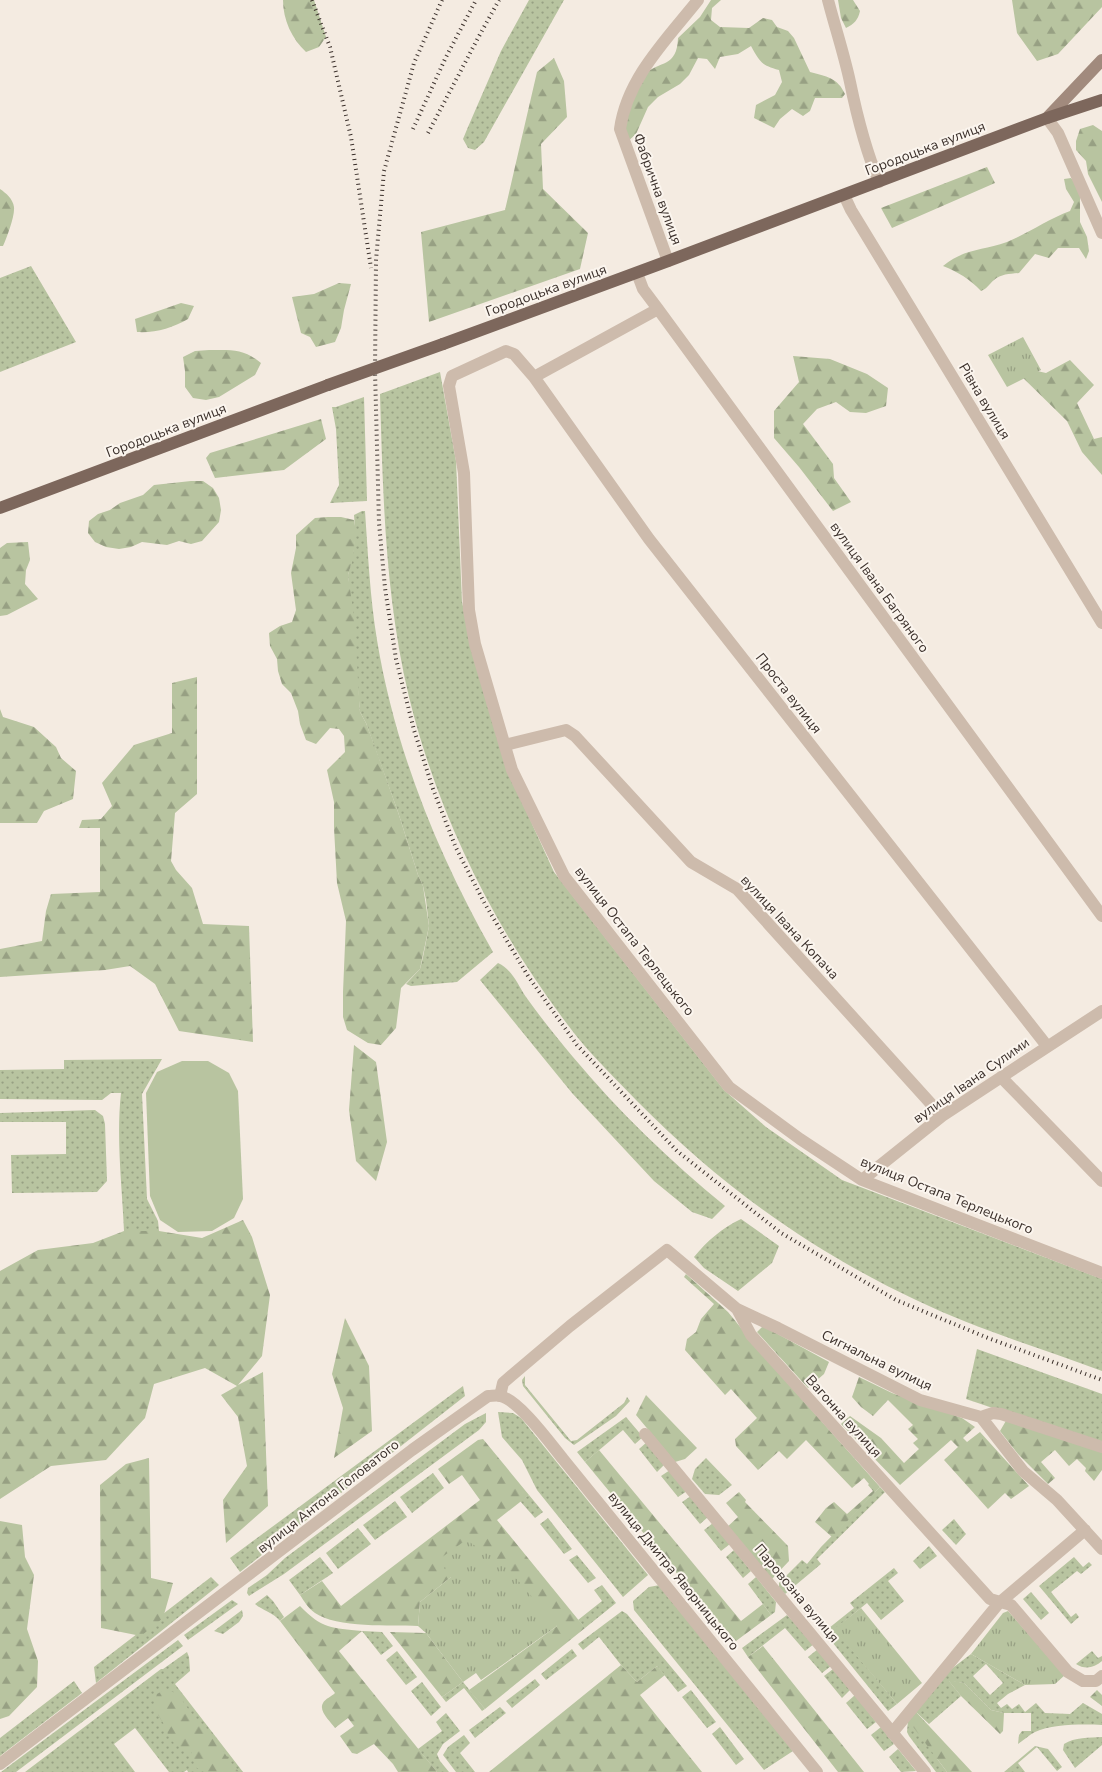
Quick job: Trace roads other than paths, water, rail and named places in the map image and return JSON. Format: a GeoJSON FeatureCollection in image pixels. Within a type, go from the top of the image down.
{"type":"FeatureCollection","features":[{"type":"Feature","properties":{"kind":"main road"},"geometry":{"type":"LineString","coordinates":[[1047,118],[1102,60]]}},
{"type":"Feature","properties":{"kind":"main road","name":"Городоцька вулиця"},"geometry":{"type":"LineString","coordinates":[[0,508],[328,385],[637,273],[1047,118],[1102,100]]}},
{"type":"Feature","properties":{"kind":"street","name":"Фабрична вулиця"},"geometry":{"type":"LineString","coordinates":[[668,261],[620,128],[622,113],[630,91],[647,65],[698,0]]}},
{"type":"Feature","properties":{"kind":"street"},"geometry":{"type":"LineString","coordinates":[[828,0],[857,116],[870,160],[879,182]]}},
{"type":"Feature","properties":{"kind":"street"},"geometry":{"type":"LineString","coordinates":[[1047,118],[1058,133],[1102,233]]}},
{"type":"Feature","properties":{"kind":"street","name":"Рівна вулиця"},"geometry":{"type":"LineString","coordinates":[[844,195],[851,210],[1102,622]]}},
{"type":"Feature","properties":{"kind":"street","name":"вулиця Івана Багряного"},"geometry":{"type":"LineString","coordinates":[[637,273],[643,288],[658,309],[1102,916]]}},
{"type":"Feature","properties":{"kind":"street"},"geometry":{"type":"LineString","coordinates":[[534,377],[658,309]]}},
{"type":"Feature","properties":{"kind":"street","name":"вулиця Остапа Терлецького"},"geometry":{"type":"LineString","coordinates":[[514,354],[506,351],[452,376],[449,386],[464,474],[469,610],[475,644],[512,770],[564,876],[729,1088],[800,1139],[862,1180],[1102,1273]]}},
{"type":"Feature","properties":{"kind":"street","name":"Проста вулиця"},"geometry":{"type":"LineString","coordinates":[[514,354],[534,377],[649,540],[1047,1046]]}},
{"type":"Feature","properties":{"kind":"street","name":"вулиця Івана Копача"},"geometry":{"type":"LineString","coordinates":[[505,745],[566,730],[575,736],[691,862],[737,888],[942,1116]]}},
{"type":"Feature","properties":{"kind":"street","name":"вулиця Івана Сулими"},"geometry":{"type":"LineString","coordinates":[[862,1180],[942,1116],[1102,1011]]}},
{"type":"Feature","properties":{"kind":"street"},"geometry":{"type":"LineString","coordinates":[[1002,1077],[1102,1181]]}},
{"type":"Feature","properties":{"kind":"street","name":"Вагонна вулиця"},"geometry":{"type":"LineString","coordinates":[[500,1396],[503,1383],[511,1376],[570,1326],[667,1250],[737,1309],[751,1335],[990,1599],[1011,1605],[1068,1672],[1083,1680],[1096,1681],[1102,1676]]}},
{"type":"Feature","properties":{"kind":"street","name":"Сигнальна вулиця"},"geometry":{"type":"LineString","coordinates":[[737,1309],[920,1400],[981,1417],[993,1413],[1001,1414],[1102,1447]]}},
{"type":"Feature","properties":{"kind":"street","name":"вулиця Антона Головатого"},"geometry":{"type":"LineString","coordinates":[[0,1764],[412,1450],[488,1396],[500,1396]]}},
{"type":"Feature","properties":{"kind":"street","name":"вулиця Дмитра Яворницького"},"geometry":{"type":"LineString","coordinates":[[500,1396],[512,1402],[524,1413],[563,1459],[818,1772]]}},
{"type":"Feature","properties":{"kind":"street"},"geometry":{"type":"LineString","coordinates":[[981,1417],[1023,1471],[1057,1500],[1102,1549]]}},
{"type":"Feature","properties":{"kind":"street","name":"Паровозна вулиця"},"geometry":{"type":"LineString","coordinates":[[645,1434],[925,1772]]}},
{"type":"Feature","properties":{"kind":"street"},"geometry":{"type":"LineString","coordinates":[[892,1733],[999,1602],[1086,1530]]}},
{"type":"Feature","properties":{"kind":"railway"},"geometry":{"type":"LineString","coordinates":[[312,0],[330,47],[351,137],[371,268]]}},
{"type":"Feature","properties":{"kind":"railway"},"geometry":{"type":"LineString","coordinates":[[442,0],[414,63],[384,171],[376,260],[375,371],[379,523],[385,588],[396,659],[414,730],[433,789],[456,848],[485,904],[528,976],[577,1045],[677,1151],[781,1233],[896,1300],[988,1338],[1102,1380]]}},
{"type":"Feature","properties":{"kind":"railway"},"geometry":{"type":"LineString","coordinates":[[413,129],[446,57],[476,0]]}},
{"type":"Feature","properties":{"kind":"railway"},"geometry":{"type":"LineString","coordinates":[[428,133],[499,0]]}}]}
